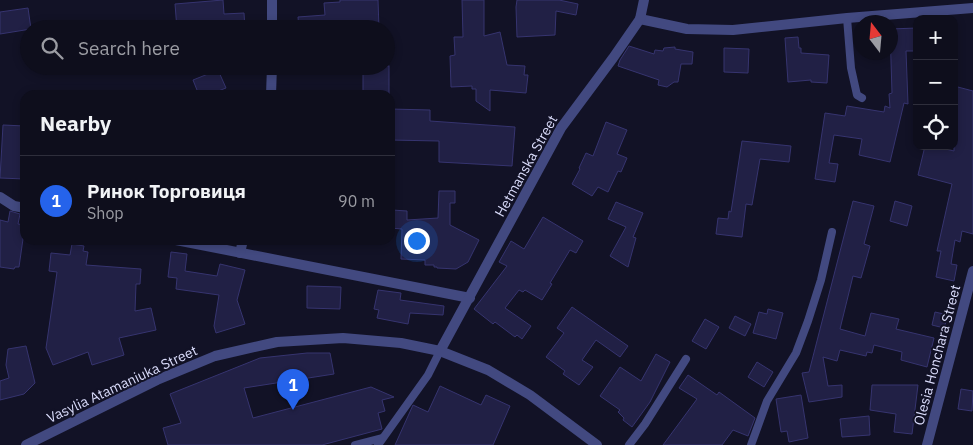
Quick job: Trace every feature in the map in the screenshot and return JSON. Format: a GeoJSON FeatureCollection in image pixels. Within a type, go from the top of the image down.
{"type":"FeatureCollection","features":[{"type":"Feature","properties":{"kind":"street"},"geometry":{"type":"LineString","coordinates":[[272,0],[272,20]]}},
{"type":"Feature","properties":{"kind":"street","name":"Hetmanska Street"},"geometry":{"type":"LineString","coordinates":[[440,351],[561,128],[640,19],[644,0]]}},
{"type":"Feature","properties":{"kind":"street"},"geometry":{"type":"LineString","coordinates":[[640,19],[687,30],[733,30],[847,18],[973,8]]}},
{"type":"Feature","properties":{"kind":"street"},"geometry":{"type":"LineString","coordinates":[[271,90],[272,75]]}},
{"type":"Feature","properties":{"kind":"street"},"geometry":{"type":"LineString","coordinates":[[0,197],[14,206],[20,207]]}},
{"type":"Feature","properties":{"kind":"street"},"geometry":{"type":"LineString","coordinates":[[199,245],[470,298]]}},
{"type":"Feature","properties":{"kind":"street"},"geometry":{"type":"LineString","coordinates":[[240,254],[242,245]]}},
{"type":"Feature","properties":{"kind":"street","name":"Olesia Honchara Street"},"geometry":{"type":"LineString","coordinates":[[927,445],[973,271]]}},
{"type":"Feature","properties":{"kind":"street","name":"Vasylia Atamaniuka Street"},"geometry":{"type":"LineString","coordinates":[[26,445],[157,380],[215,356],[276,342],[343,338],[401,343],[440,351],[488,370],[530,395],[596,445]]}},
{"type":"Feature","properties":{"kind":"lane"},"geometry":{"type":"LineString","coordinates":[[847,18],[851,68],[857,95],[862,98]]}},
{"type":"Feature","properties":{"kind":"lane"},"geometry":{"type":"LineString","coordinates":[[751,445],[767,401],[796,353],[821,280],[832,232]]}},
{"type":"Feature","properties":{"kind":"lane"},"geometry":{"type":"LineString","coordinates":[[355,445],[380,442],[428,375],[440,351]]}},
{"type":"Feature","properties":{"kind":"lane"},"geometry":{"type":"LineString","coordinates":[[629,445],[645,424],[686,359]]}},
{"type":"Feature","properties":{"kind":"building"},"geometry":{"type":"Polygon","coordinates":[[[223,0],[224,14],[244,13],[244,20],[176,20],[175,4],[223,0]]]}},
{"type":"Feature","properties":{"kind":"building"},"geometry":{"type":"Polygon","coordinates":[[[340,0],[378,0],[379,20],[298,20],[298,17],[325,15],[324,3],[340,2],[340,0]]]}},
{"type":"Feature","properties":{"kind":"building"},"geometry":{"type":"Polygon","coordinates":[[[462,0],[484,0],[484,36],[500,32],[507,65],[525,66],[524,75],[528,75],[526,93],[490,90],[490,111],[476,101],[476,89],[472,89],[472,86],[451,87],[450,56],[455,55],[454,37],[463,37],[462,0]]]}},
{"type":"Feature","properties":{"kind":"building"},"geometry":{"type":"Polygon","coordinates":[[[517,0],[559,0],[578,4],[576,15],[556,11],[555,35],[517,37],[517,0]]]}},
{"type":"Feature","properties":{"kind":"building"},"geometry":{"type":"Polygon","coordinates":[[[28,8],[30,20],[20,20],[20,31],[0,34],[0,12],[28,8]]]}},
{"type":"Feature","properties":{"kind":"building"},"geometry":{"type":"Polygon","coordinates":[[[913,28],[913,51],[906,51],[908,104],[904,103],[890,162],[859,155],[862,139],[834,135],[829,163],[838,164],[835,182],[815,179],[825,113],[845,116],[847,106],[884,112],[885,106],[890,108],[889,94],[892,93],[891,60],[898,60],[898,29],[913,28]]]}},
{"type":"Feature","properties":{"kind":"building"},"geometry":{"type":"Polygon","coordinates":[[[798,37],[801,53],[829,55],[827,83],[811,82],[811,80],[788,82],[785,38],[798,37]]]}},
{"type":"Feature","properties":{"kind":"building"},"geometry":{"type":"Polygon","coordinates":[[[629,46],[654,54],[655,50],[663,51],[664,48],[675,47],[675,49],[693,52],[692,64],[681,64],[678,82],[674,82],[667,87],[658,85],[659,80],[618,66],[629,46]]]}},
{"type":"Feature","properties":{"kind":"building"},"geometry":{"type":"Polygon","coordinates":[[[724,48],[749,49],[748,73],[724,72],[724,48]]]}},
{"type":"Feature","properties":{"kind":"building"},"geometry":{"type":"Polygon","coordinates":[[[206,75],[220,75],[226,88],[221,90],[197,90],[193,80],[206,75]]]}},
{"type":"Feature","properties":{"kind":"building"},"geometry":{"type":"Polygon","coordinates":[[[363,75],[389,75],[389,90],[363,90],[363,75]]]}},
{"type":"Feature","properties":{"kind":"building"},"geometry":{"type":"Polygon","coordinates":[[[958,87],[973,91],[973,234],[962,231],[960,242],[955,240],[951,264],[957,265],[954,281],[936,277],[941,251],[937,251],[952,184],[918,175],[924,150],[958,150],[958,87]]]}},
{"type":"Feature","properties":{"kind":"building"},"geometry":{"type":"Polygon","coordinates":[[[395,109],[430,110],[430,121],[515,127],[512,166],[439,162],[439,141],[395,140],[395,109]]]}},
{"type":"Feature","properties":{"kind":"building"},"geometry":{"type":"Polygon","coordinates":[[[606,122],[627,130],[617,154],[627,158],[621,172],[618,171],[608,192],[598,187],[592,196],[572,184],[586,153],[593,156],[606,122]]]}},
{"type":"Feature","properties":{"kind":"building"},"geometry":{"type":"Polygon","coordinates":[[[3,125],[20,126],[20,179],[0,178],[3,125]]]}},
{"type":"Feature","properties":{"kind":"building"},"geometry":{"type":"Polygon","coordinates":[[[742,141],[791,146],[789,162],[760,159],[752,205],[746,204],[742,237],[716,234],[718,218],[728,219],[729,211],[731,212],[742,141]]]}},
{"type":"Feature","properties":{"kind":"building"},"geometry":{"type":"Polygon","coordinates":[[[439,191],[455,191],[455,203],[450,203],[450,225],[479,240],[468,262],[456,269],[425,265],[425,260],[401,259],[402,229],[395,228],[395,210],[407,211],[407,220],[438,218],[439,191]]]}},
{"type":"Feature","properties":{"kind":"building"},"geometry":{"type":"Polygon","coordinates":[[[853,201],[874,206],[864,244],[870,246],[861,278],[853,276],[840,329],[865,336],[871,313],[899,319],[896,329],[934,338],[927,367],[901,360],[902,352],[874,345],[872,353],[867,352],[866,356],[840,350],[837,361],[823,357],[828,386],[842,385],[842,397],[809,402],[802,373],[809,372],[853,201]]]}},
{"type":"Feature","properties":{"kind":"building"},"geometry":{"type":"Polygon","coordinates":[[[895,201],[912,206],[907,226],[890,221],[895,201]]]}},
{"type":"Feature","properties":{"kind":"building"},"geometry":{"type":"Polygon","coordinates":[[[616,202],[643,213],[633,237],[636,238],[628,267],[610,256],[626,227],[608,219],[616,202]]]}},
{"type":"Feature","properties":{"kind":"building"},"geometry":{"type":"Polygon","coordinates":[[[10,211],[20,214],[18,224],[20,224],[20,245],[22,245],[19,267],[14,269],[0,267],[0,220],[8,222],[10,211]]]}},
{"type":"Feature","properties":{"kind":"building"},"geometry":{"type":"Polygon","coordinates":[[[543,217],[583,241],[576,253],[570,250],[542,300],[525,290],[523,292],[519,290],[505,308],[531,326],[522,339],[517,335],[515,337],[495,322],[493,324],[474,309],[507,266],[499,262],[511,241],[524,249],[543,217]]]}},
{"type":"Feature","properties":{"kind":"building"},"geometry":{"type":"Polygon","coordinates":[[[72,245],[84,246],[83,251],[88,252],[86,265],[141,269],[140,284],[136,284],[135,311],[151,308],[156,330],[119,338],[124,355],[92,365],[88,352],[53,365],[46,348],[57,272],[49,271],[51,253],[70,255],[72,245]]]}},
{"type":"Feature","properties":{"kind":"building"},"geometry":{"type":"Polygon","coordinates":[[[171,252],[187,254],[185,271],[217,276],[220,264],[245,270],[237,300],[245,324],[216,333],[214,326],[219,295],[176,289],[177,278],[168,277],[171,252]]]}},
{"type":"Feature","properties":{"kind":"building"},"geometry":{"type":"Polygon","coordinates":[[[307,286],[341,287],[340,309],[307,308],[307,286]]]}},
{"type":"Feature","properties":{"kind":"building"},"geometry":{"type":"Polygon","coordinates":[[[378,290],[401,293],[400,300],[444,306],[443,315],[410,313],[408,324],[377,318],[379,310],[374,309],[378,290]]]}},
{"type":"Feature","properties":{"kind":"building"},"geometry":{"type":"Polygon","coordinates":[[[572,307],[628,346],[620,357],[596,340],[582,360],[593,367],[579,385],[563,374],[565,371],[546,357],[564,333],[557,328],[572,307]]]}},
{"type":"Feature","properties":{"kind":"building"},"geometry":{"type":"Polygon","coordinates":[[[768,309],[783,313],[776,339],[753,333],[759,312],[767,314],[768,309]]]}},
{"type":"Feature","properties":{"kind":"building"},"geometry":{"type":"Polygon","coordinates":[[[935,312],[948,315],[944,328],[932,325],[935,312]]]}},
{"type":"Feature","properties":{"kind":"building"},"geometry":{"type":"Polygon","coordinates":[[[735,316],[751,324],[745,336],[729,328],[735,316]]]}},
{"type":"Feature","properties":{"kind":"building"},"geometry":{"type":"Polygon","coordinates":[[[705,319],[719,327],[706,349],[692,341],[705,319]]]}},
{"type":"Feature","properties":{"kind":"building"},"geometry":{"type":"Polygon","coordinates":[[[26,346],[35,383],[24,394],[0,400],[0,381],[9,378],[6,365],[8,349],[26,346]]]}},
{"type":"Feature","properties":{"kind":"building"},"geometry":{"type":"Polygon","coordinates":[[[307,353],[330,353],[334,374],[244,388],[253,418],[371,387],[394,397],[382,400],[385,411],[378,413],[382,429],[322,445],[168,445],[163,428],[181,423],[170,394],[260,358],[307,353]]]}},
{"type":"Feature","properties":{"kind":"building"},"geometry":{"type":"Polygon","coordinates":[[[656,354],[670,362],[650,402],[632,427],[623,420],[624,418],[618,412],[620,410],[600,396],[620,367],[641,381],[656,354]]]}},
{"type":"Feature","properties":{"kind":"building"},"geometry":{"type":"Polygon","coordinates":[[[757,362],[773,372],[764,387],[748,377],[757,362]]]}},
{"type":"Feature","properties":{"kind":"building"},"geometry":{"type":"Polygon","coordinates":[[[688,375],[717,395],[719,392],[755,418],[748,436],[733,430],[722,445],[663,445],[697,399],[679,388],[688,375]]]}},
{"type":"Feature","properties":{"kind":"building"},"geometry":{"type":"Polygon","coordinates":[[[872,385],[918,385],[912,434],[894,432],[896,414],[870,410],[872,385]]]}},
{"type":"Feature","properties":{"kind":"building"},"geometry":{"type":"Polygon","coordinates":[[[440,386],[481,405],[486,395],[510,406],[493,445],[395,445],[413,405],[428,412],[440,386]]]}},
{"type":"Feature","properties":{"kind":"building"},"geometry":{"type":"Polygon","coordinates":[[[961,389],[973,391],[972,411],[958,409],[961,389]]]}},
{"type":"Feature","properties":{"kind":"building"},"geometry":{"type":"Polygon","coordinates":[[[801,395],[808,438],[789,442],[787,431],[781,432],[776,399],[801,395]]]}},
{"type":"Feature","properties":{"kind":"building"},"geometry":{"type":"Polygon","coordinates":[[[869,416],[870,435],[842,437],[840,419],[869,416]]]}},
{"type":"Feature","properties":{"kind":"place","name":"Ринок Торговиця"},"geometry":{"type":"Point","coordinates":[293,410]}}]}
